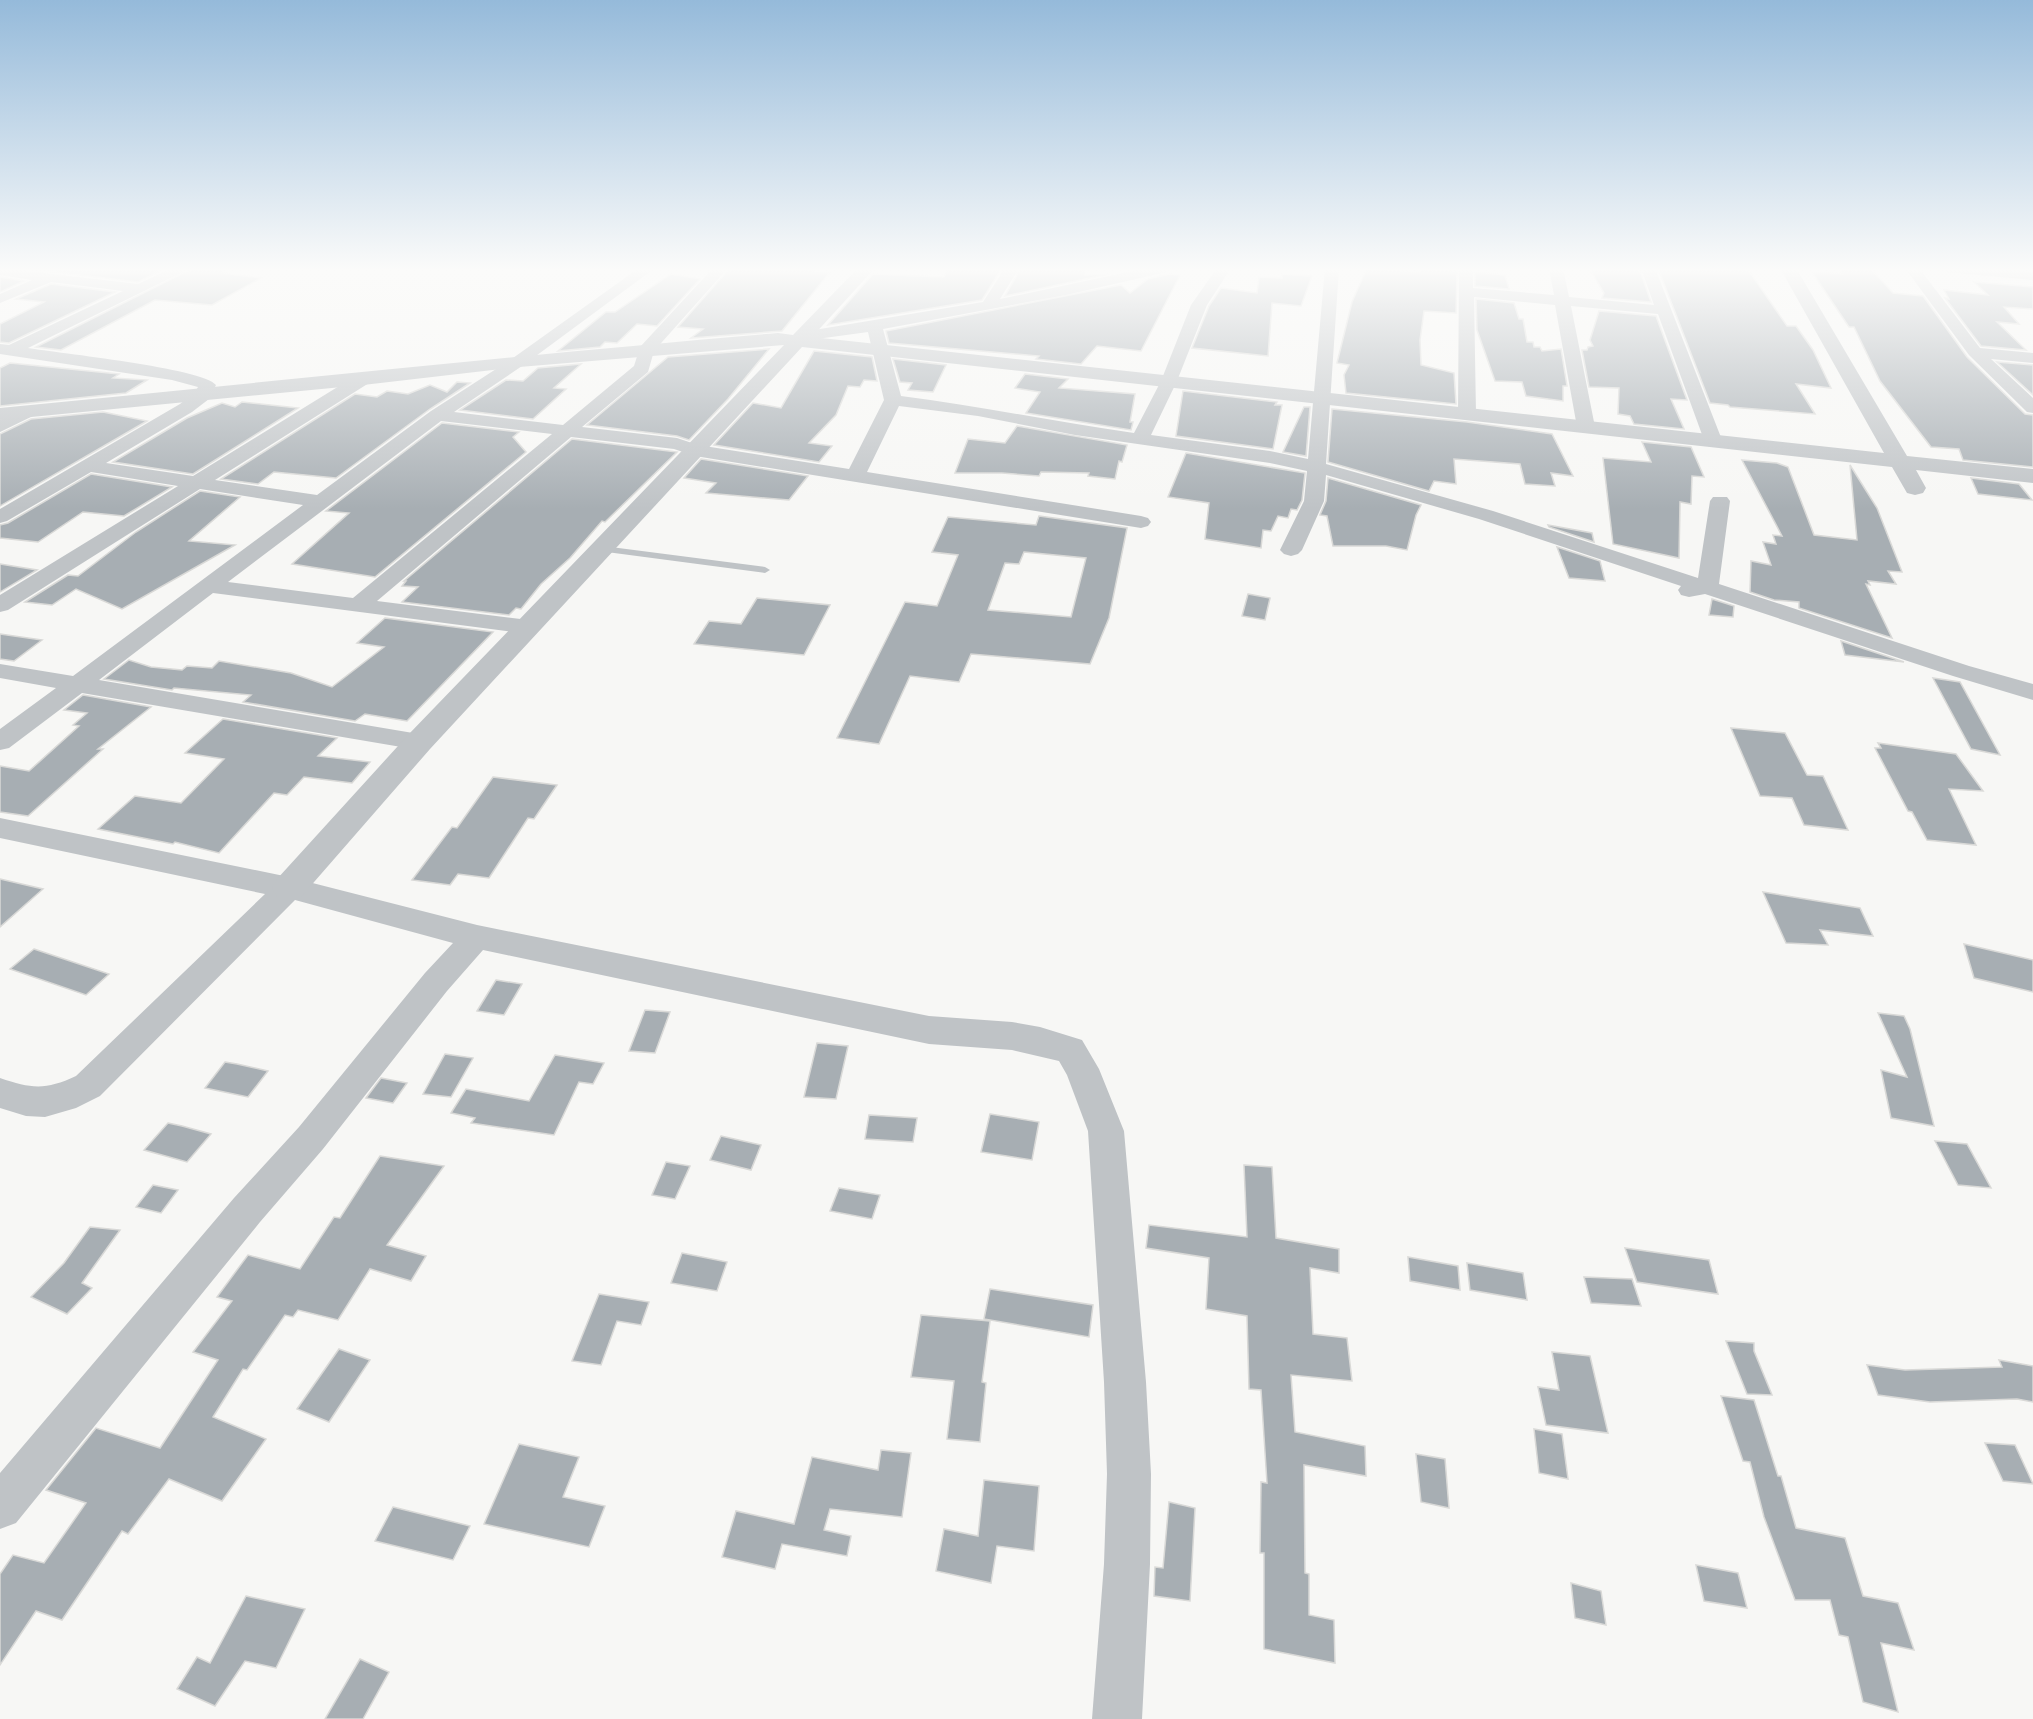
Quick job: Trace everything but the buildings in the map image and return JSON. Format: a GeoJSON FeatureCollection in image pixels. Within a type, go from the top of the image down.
{"type":"FeatureCollection","features":[{"type":"Feature","properties":{"kind":"street"},"geometry":{"type":"LineString","coordinates":[[0,742],[437,416],[537,348]]}},
{"type":"Feature","properties":{"kind":"street"},"geometry":{"type":"LineString","coordinates":[[0,414],[363,379],[519,361],[667,348]]}},
{"type":"Feature","properties":{"kind":"street"},"geometry":{"type":"LineString","coordinates":[[0,1093],[25,1102],[55,1102],[88,1086],[290,888],[419,742],[790,348]]}},
{"type":"Feature","properties":{"kind":"street"},"geometry":{"type":"LineString","coordinates":[[873,348],[2033,476]]}},
{"type":"Feature","properties":{"kind":"street"},"geometry":{"type":"LineString","coordinates":[[1140,439],[1169,381],[1182,348]]}},
{"type":"Feature","properties":{"kind":"street"},"geometry":{"type":"LineString","coordinates":[[1291,550],[1314,501],[1326,348]]}},
{"type":"Feature","properties":{"kind":"street"},"geometry":{"type":"LineString","coordinates":[[1466,348],[1467,414]]}},
{"type":"Feature","properties":{"kind":"street"},"geometry":{"type":"LineString","coordinates":[[1571,348],[1587,427]]}},
{"type":"Feature","properties":{"kind":"street"},"geometry":{"type":"LineString","coordinates":[[1678,348],[1713,440]]}},
{"type":"Feature","properties":{"kind":"street"},"geometry":{"type":"LineString","coordinates":[[1834,348],[1915,488]]}},
{"type":"Feature","properties":{"kind":"street"},"geometry":{"type":"LineString","coordinates":[[1972,348],[2033,408]]}},
{"type":"Feature","properties":{"kind":"street"},"geometry":{"type":"LineString","coordinates":[[855,476],[893,400],[879,349]]}},
{"type":"Feature","properties":{"kind":"street"},"geometry":{"type":"LineString","coordinates":[[357,606],[642,368],[646,350]]}},
{"type":"Feature","properties":{"kind":"street"},"geometry":{"type":"LineString","coordinates":[[0,518],[186,408],[203,394],[207,385],[172,375],[3,352]]}},
{"type":"Feature","properties":{"kind":"street"},"geometry":{"type":"LineString","coordinates":[[1975,352],[2033,358]]}},
{"type":"Feature","properties":{"kind":"street"},"geometry":{"type":"LineString","coordinates":[[0,605],[363,379]]}},
{"type":"Feature","properties":{"kind":"street"},"geometry":{"type":"LineString","coordinates":[[893,400],[978,411],[1057,427],[1270,457],[1317,467],[1486,515],[1961,671],[2033,692]]}},
{"type":"Feature","properties":{"kind":"street"},"geometry":{"type":"LineString","coordinates":[[0,427],[29,411]]}},
{"type":"Feature","properties":{"kind":"street"},"geometry":{"type":"LineString","coordinates":[[437,416],[677,444],[695,450],[1141,522]]}},
{"type":"Feature","properties":{"kind":"street"},"geometry":{"type":"LineString","coordinates":[[89,466],[321,502]]}},
{"type":"Feature","properties":{"kind":"street"},"geometry":{"type":"LineString","coordinates":[[1708,587],[1720,501]]}},
{"type":"Feature","properties":{"kind":"street"},"geometry":{"type":"LineString","coordinates":[[208,586],[529,627]]}},
{"type":"Feature","properties":{"kind":"street"},"geometry":{"type":"LineString","coordinates":[[1680,591],[1708,587]]}},
{"type":"Feature","properties":{"kind":"street"},"geometry":{"type":"LineString","coordinates":[[0,671],[419,742]]}},
{"type":"Feature","properties":{"kind":"street"},"geometry":{"type":"LineString","coordinates":[[0,828],[290,888],[477,937],[929,1030],[1012,1036],[1070,1050],[1082,1069],[1106,1131],[1125,1382],[1130,1474],[1117,1719]]}},
{"type":"Feature","properties":{"kind":"street"},"geometry":{"type":"LineString","coordinates":[[0,1507],[247,1210],[311,1138],[429,991],[477,937]]}},
{"type":"Feature","properties":{"kind":"lane"},"geometry":{"type":"LineString","coordinates":[[603,549],[765,570]]}}]}
